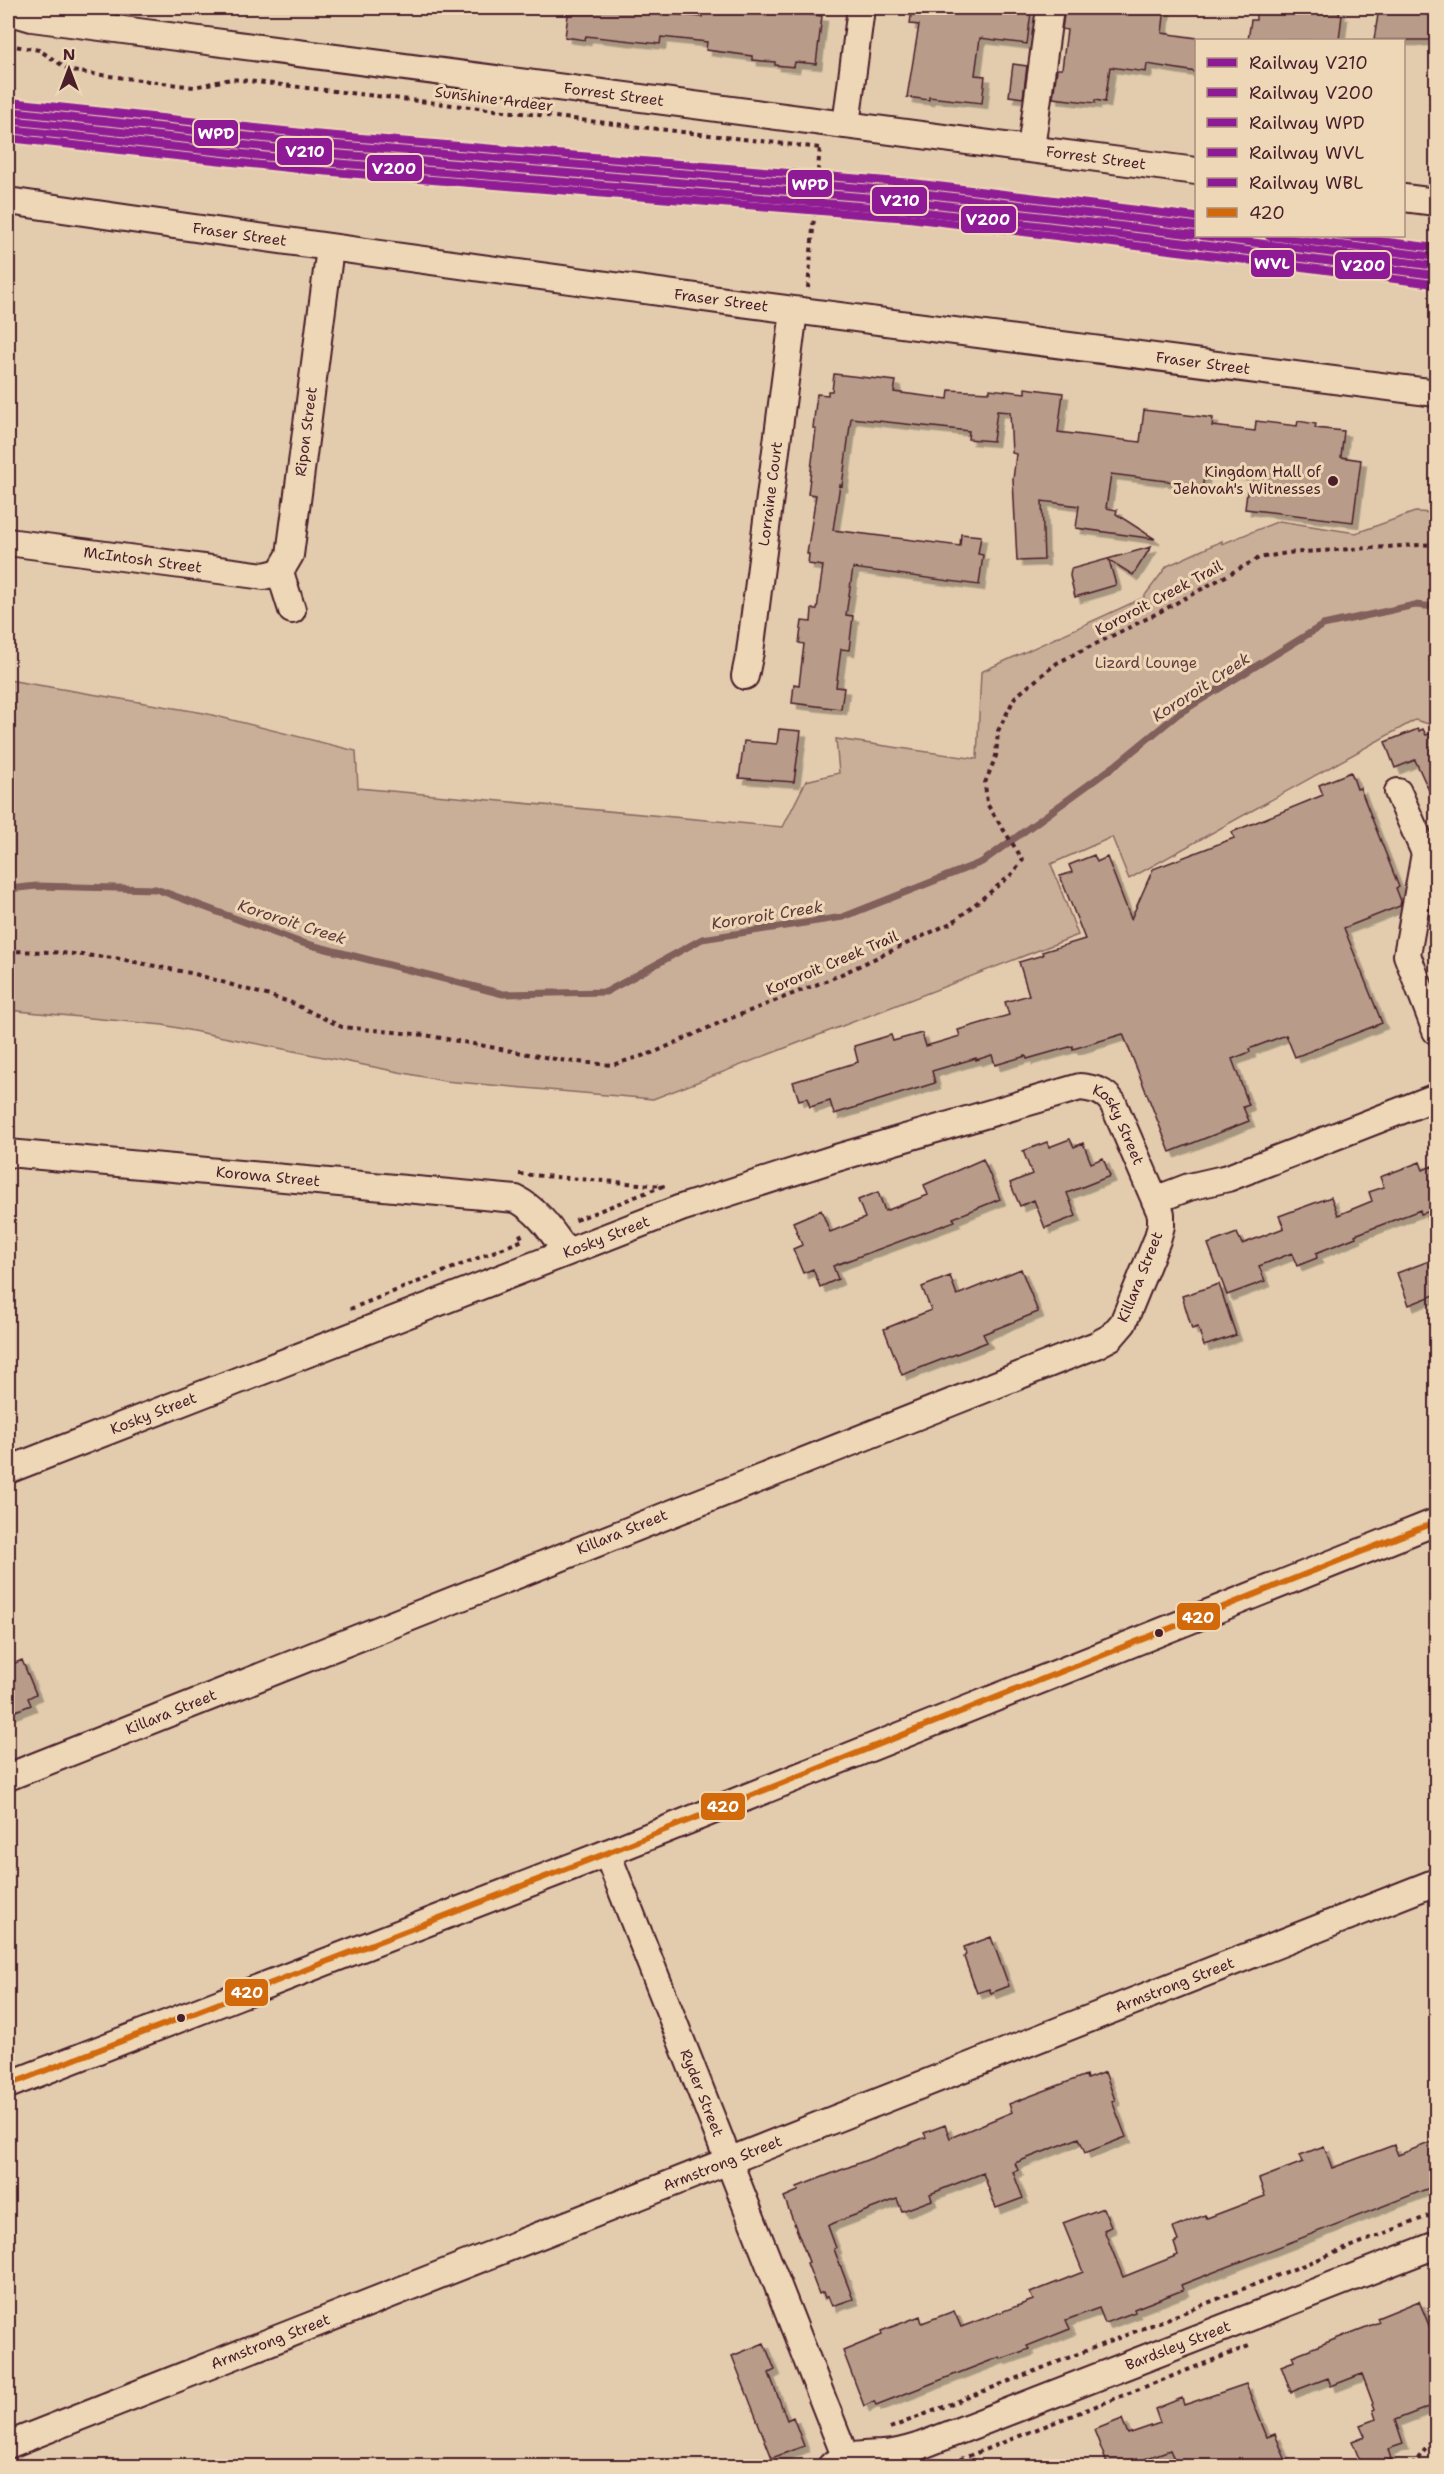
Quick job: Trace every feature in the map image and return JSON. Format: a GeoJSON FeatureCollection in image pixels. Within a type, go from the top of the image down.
{"type":"FeatureCollection","features":[{"type":"Feature","properties":{"kind":"street"},"geometry":{"type":"LineString","coordinates":[[846,125],[861,8]]}},
{"type":"Feature","properties":{"kind":"street"},"geometry":{"type":"LineString","coordinates":[[1031,149],[1050,8]]}},
{"type":"Feature","properties":{"kind":"street","name":"Forrest Street"},"geometry":{"type":"LineString","coordinates":[[8,11],[20,21],[1195,171]]}},
{"type":"Feature","properties":{"kind":"street"},"geometry":{"type":"LineString","coordinates":[[1405,198],[1437,202]]}},
{"type":"Feature","properties":{"kind":"street","name":"Fraser Street"},"geometry":{"type":"LineString","coordinates":[[8,201],[330,248],[800,312],[1437,393]]}},
{"type":"Feature","properties":{"kind":"street","name":"Ripon Street"},"geometry":{"type":"LineString","coordinates":[[280,572],[291,555],[330,248]]}},
{"type":"Feature","properties":{"kind":"street","name":"Lorraine Court"},"geometry":{"type":"LineString","coordinates":[[745,676],[800,312]]}},
{"type":"Feature","properties":{"kind":"street","name":"McIntosh Street"},"geometry":{"type":"LineString","coordinates":[[8,542],[264,576],[280,572]]}},
{"type":"Feature","properties":{"kind":"street"},"geometry":{"type":"LineString","coordinates":[[280,572],[292,610]]}},
{"type":"Feature","properties":{"kind":"street"},"geometry":{"type":"LineString","coordinates":[[1398,792],[1425,853],[1407,955],[1437,1031]]}},
{"type":"Feature","properties":{"kind":"street","name":"Kosky Street"},"geometry":{"type":"LineString","coordinates":[[8,1470],[681,1208],[789,1173],[1080,1087],[1096,1089],[1107,1094],[1113,1102],[1158,1207]]}},
{"type":"Feature","properties":{"kind":"street"},"geometry":{"type":"LineString","coordinates":[[1158,1207],[1189,1187],[1228,1178],[1437,1097]]}},
{"type":"Feature","properties":{"kind":"street","name":"Korowa Street"},"geometry":{"type":"LineString","coordinates":[[8,1153],[516,1199],[527,1205],[543,1220],[556,1255]]}},
{"type":"Feature","properties":{"kind":"street","name":"Killara Street"},"geometry":{"type":"LineString","coordinates":[[8,1777],[1096,1345],[1111,1337],[1123,1323],[1157,1240],[1161,1226],[1158,1207]]}},
{"type":"Feature","properties":{"kind":"street"},"geometry":{"type":"LineString","coordinates":[[8,2085],[607,1852],[1437,1522]]}},
{"type":"Feature","properties":{"kind":"street","name":"Ryder Street"},"geometry":{"type":"LineString","coordinates":[[607,1852],[846,2461]]}},
{"type":"Feature","properties":{"kind":"street","name":"Armstrong Street"},"geometry":{"type":"LineString","coordinates":[[8,2445],[1437,1882]]}},
{"type":"Feature","properties":{"kind":"street","name":"Bardsley Street"},"geometry":{"type":"LineString","coordinates":[[846,2461],[883,2465],[904,2458],[920,2446],[1437,2245]]}},
{"type":"Feature","properties":{"kind":"path","name":"Sunshine Ardeer"},"geometry":{"type":"LineString","coordinates":[[8,45],[39,50],[71,70],[194,87],[231,79],[820,148],[800,312]]}},
{"type":"Feature","properties":{"kind":"path","name":"Kororoit Creek Trail"},"geometry":{"type":"LineString","coordinates":[[8,951],[51,952],[115,958],[195,974],[290,1002],[342,1027],[425,1035],[566,1061],[612,1065],[655,1052],[719,1023],[833,978],[953,922],[1010,876],[1023,860],[987,804],[985,783],[996,756],[998,731],[1015,697],[1057,663],[1152,616],[1258,558],[1287,552],[1437,544]]}},
{"type":"Feature","properties":{"kind":"path"},"geometry":{"type":"LineString","coordinates":[[348,1310],[523,1240],[518,1231]]}},
{"type":"Feature","properties":{"kind":"path"},"geometry":{"type":"LineString","coordinates":[[885,2430],[1437,2213]]}},
{"type":"Feature","properties":{"kind":"path"},"geometry":{"type":"LineString","coordinates":[[943,2466],[1250,2345]]}},
{"type":"Feature","properties":{"kind":"path"},"geometry":{"type":"LineString","coordinates":[[1412,2466],[1437,2436]]}},
{"type":"Feature","properties":{"kind":"path"},"geometry":{"type":"LineString","coordinates":[[793,2466],[846,2461]]}},
{"type":"Feature","properties":{"kind":"green space","name":"Lizard Lounge"},"geometry":{"type":"Polygon","coordinates":[[[1415,512],[1436,513],[1436,726],[1415,720],[1129,879],[1112,837],[1051,864],[1078,935],[653,1099],[444,1081],[163,1025],[8,1010],[8,680],[204,713],[356,751],[358,788],[783,827],[806,781],[839,773],[836,739],[977,759],[981,672],[1143,598],[1167,566],[1222,541],[1222,544],[1279,521],[1356,533],[1415,512]]]}},
{"type":"Feature","properties":{"kind":"building"},"geometry":{"type":"Polygon","coordinates":[[[569,8],[664,8],[664,13],[702,17],[703,8],[733,11],[733,8],[781,8],[781,11],[822,16],[816,64],[795,62],[794,67],[775,65],[775,62],[752,60],[752,56],[706,50],[707,42],[661,37],[660,44],[586,36],[585,40],[565,37],[569,8]]]}},
{"type":"Feature","properties":{"kind":"building"},"geometry":{"type":"Polygon","coordinates":[[[912,8],[964,8],[1008,14],[1009,9],[1031,12],[1027,44],[980,38],[975,75],[985,76],[982,103],[907,97],[919,25],[910,24],[912,8]]]}},
{"type":"Feature","properties":{"kind":"building"},"geometry":{"type":"Polygon","coordinates":[[[1065,8],[1165,8],[1162,33],[1197,38],[1195,39],[1195,72],[1147,64],[1146,72],[1110,67],[1105,102],[1053,98],[1057,69],[1062,69],[1067,30],[1062,29],[1065,8]]]}},
{"type":"Feature","properties":{"kind":"building"},"geometry":{"type":"Polygon","coordinates":[[[1256,8],[1340,8],[1339,15],[1342,15],[1339,39],[1248,39],[1251,20],[1256,20],[1256,8]]]}},
{"type":"Feature","properties":{"kind":"building"},"geometry":{"type":"Polygon","coordinates":[[[1379,8],[1437,8],[1437,40],[1374,39],[1379,8]]]}},
{"type":"Feature","properties":{"kind":"building"},"geometry":{"type":"Polygon","coordinates":[[[1013,64],[1027,66],[1023,98],[1009,96],[1013,64]]]}},
{"type":"Feature","properties":{"kind":"building"},"geometry":{"type":"Polygon","coordinates":[[[834,374],[896,381],[894,392],[948,399],[949,390],[990,392],[990,389],[1025,393],[1025,388],[1063,393],[1058,432],[1140,442],[1144,410],[1213,418],[1212,426],[1255,431],[1256,421],[1297,426],[1298,421],[1316,424],[1315,428],[1344,431],[1341,457],[1361,460],[1353,522],[1245,509],[1249,476],[1205,470],[1202,490],[1181,488],[1182,483],[1111,474],[1106,508],[1117,510],[1116,514],[1155,539],[1076,528],[1079,506],[1042,501],[1044,560],[1017,561],[1013,480],[1016,454],[1012,453],[1010,412],[997,411],[993,441],[968,439],[969,431],[851,418],[842,486],[840,485],[833,530],[960,546],[961,534],[981,536],[978,554],[983,555],[979,585],[853,568],[846,615],[853,616],[849,650],[841,649],[836,687],[844,688],[841,709],[792,703],[794,684],[799,685],[804,644],[799,643],[802,621],[811,622],[812,609],[817,609],[823,566],[808,564],[809,554],[807,554],[816,495],[808,494],[816,429],[813,428],[817,394],[828,395],[828,391],[832,391],[834,374]]]}},
{"type":"Feature","properties":{"kind":"building"},"geometry":{"type":"Polygon","coordinates":[[[1151,547],[1133,575],[1109,560],[1116,585],[1075,597],[1070,576],[1071,569],[1151,547]]]}},
{"type":"Feature","properties":{"kind":"building"},"geometry":{"type":"Polygon","coordinates":[[[779,729],[801,731],[794,782],[739,778],[744,741],[777,744],[779,729]]]}},
{"type":"Feature","properties":{"kind":"building"},"geometry":{"type":"Polygon","coordinates":[[[1418,729],[1419,731],[1423,729],[1426,735],[1437,731],[1437,808],[1415,760],[1395,768],[1385,742],[1418,729]]]}},
{"type":"Feature","properties":{"kind":"building"},"geometry":{"type":"Polygon","coordinates":[[[1351,772],[1357,789],[1360,788],[1399,887],[1396,888],[1401,901],[1400,906],[1344,928],[1382,1023],[1295,1057],[1286,1035],[1249,1049],[1250,1052],[1232,1059],[1249,1105],[1243,1107],[1249,1121],[1170,1152],[1123,1034],[1073,1049],[1073,1046],[995,1065],[992,1055],[976,1060],[976,1058],[932,1071],[935,1083],[834,1114],[830,1101],[810,1107],[807,1098],[799,1100],[793,1082],[858,1062],[854,1046],[891,1035],[893,1041],[922,1033],[926,1046],[960,1036],[958,1030],[1009,1015],[1005,1002],[1029,995],[1019,962],[1043,955],[1042,952],[1085,939],[1060,876],[1072,872],[1069,865],[1094,855],[1097,862],[1107,857],[1131,919],[1153,869],[1234,838],[1232,832],[1323,795],[1319,785],[1351,772]]]}},
{"type":"Feature","properties":{"kind":"building"},"geometry":{"type":"Polygon","coordinates":[[[1070,1139],[1074,1147],[1083,1143],[1091,1163],[1103,1158],[1110,1176],[1067,1193],[1076,1216],[1045,1228],[1034,1200],[1020,1206],[1010,1183],[1032,1174],[1023,1151],[1047,1142],[1049,1147],[1070,1139]]]}},
{"type":"Feature","properties":{"kind":"building"},"geometry":{"type":"Polygon","coordinates":[[[983,1159],[1000,1199],[953,1218],[955,1221],[833,1266],[838,1279],[820,1287],[813,1269],[803,1273],[793,1249],[802,1245],[793,1222],[821,1210],[830,1232],[865,1218],[858,1200],[878,1192],[885,1211],[928,1195],[924,1185],[983,1159]]]}},
{"type":"Feature","properties":{"kind":"building"},"geometry":{"type":"Polygon","coordinates":[[[1420,1162],[1423,1170],[1432,1166],[1437,1177],[1437,1209],[1421,1214],[1420,1210],[1355,1235],[1356,1237],[1316,1253],[1317,1258],[1297,1266],[1292,1253],[1259,1266],[1265,1281],[1227,1295],[1208,1244],[1237,1233],[1242,1244],[1284,1228],[1279,1216],[1331,1197],[1338,1215],[1372,1201],[1369,1192],[1384,1187],[1380,1177],[1420,1162]]]}},
{"type":"Feature","properties":{"kind":"building"},"geometry":{"type":"Polygon","coordinates":[[[1437,1258],[1437,1294],[1409,1305],[1397,1273],[1437,1258]]]}},
{"type":"Feature","properties":{"kind":"building"},"geometry":{"type":"Polygon","coordinates":[[[1021,1269],[1038,1312],[983,1334],[987,1342],[902,1375],[884,1329],[931,1310],[922,1287],[950,1276],[957,1295],[1021,1269]]]}},
{"type":"Feature","properties":{"kind":"building"},"geometry":{"type":"Polygon","coordinates":[[[1219,1284],[1236,1335],[1204,1346],[1198,1327],[1192,1329],[1182,1296],[1219,1284]]]}},
{"type":"Feature","properties":{"kind":"building"},"geometry":{"type":"Polygon","coordinates":[[[22,1660],[36,1694],[28,1698],[31,1705],[8,1714],[8,1666],[22,1660]]]}},
{"type":"Feature","properties":{"kind":"building"},"geometry":{"type":"Polygon","coordinates":[[[991,1937],[1009,1986],[991,1993],[989,1989],[977,1993],[964,1957],[966,1954],[964,1947],[991,1937]]]}},
{"type":"Feature","properties":{"kind":"building"},"geometry":{"type":"Polygon","coordinates":[[[1105,2072],[1115,2100],[1112,2101],[1126,2137],[1085,2153],[1079,2138],[1015,2163],[1018,2170],[1013,2172],[1023,2198],[996,2208],[983,2173],[930,2194],[932,2200],[902,2211],[897,2199],[828,2226],[853,2299],[832,2306],[828,2296],[825,2298],[823,2292],[819,2294],[784,2197],[798,2191],[797,2187],[926,2137],[924,2133],[945,2125],[950,2138],[1012,2112],[1009,2104],[1086,2075],[1087,2079],[1105,2072]]]}},
{"type":"Feature","properties":{"kind":"building"},"geometry":{"type":"Polygon","coordinates":[[[1437,2140],[1437,2185],[1181,2285],[1183,2290],[1134,2309],[1135,2312],[1105,2323],[1099,2308],[1066,2320],[1070,2329],[1027,2346],[1029,2349],[1001,2359],[1000,2357],[876,2405],[874,2401],[864,2406],[843,2351],[882,2335],[881,2331],[920,2316],[922,2323],[954,2311],[961,2327],[1033,2300],[1030,2293],[1083,2272],[1063,2223],[1103,2208],[1111,2227],[1104,2230],[1123,2277],[1178,2255],[1174,2243],[1178,2241],[1173,2228],[1265,2196],[1259,2179],[1303,2162],[1300,2155],[1324,2146],[1332,2168],[1394,2145],[1398,2155],[1437,2140]]]}},
{"type":"Feature","properties":{"kind":"building"},"geometry":{"type":"Polygon","coordinates":[[[1419,2301],[1437,2345],[1437,2404],[1395,2420],[1403,2444],[1388,2449],[1391,2459],[1371,2466],[1362,2466],[1352,2441],[1365,2436],[1360,2425],[1376,2419],[1373,2410],[1375,2409],[1362,2374],[1331,2386],[1328,2378],[1291,2392],[1281,2366],[1294,2361],[1292,2356],[1379,2322],[1377,2318],[1419,2301]]]}},
{"type":"Feature","properties":{"kind":"building"},"geometry":{"type":"Polygon","coordinates":[[[764,2343],[775,2370],[769,2373],[787,2420],[793,2417],[804,2446],[772,2458],[732,2356],[764,2343]]]}},
{"type":"Feature","properties":{"kind":"building"},"geometry":{"type":"Polygon","coordinates":[[[1246,2384],[1267,2437],[1275,2434],[1288,2466],[1177,2466],[1170,2450],[1139,2461],[1141,2466],[1108,2466],[1094,2430],[1122,2419],[1128,2434],[1160,2423],[1155,2409],[1182,2398],[1184,2405],[1246,2384]]]}},
{"type":"Feature","properties":{"kind":"waterway","name":"Kororoit Creek"},"geometry":{"type":"LineString","coordinates":[[8,889],[37,886],[156,889],[299,942],[503,994],[606,992],[702,939],[843,917],[982,862],[1117,764],[1178,714],[1323,625],[1415,605],[1436,607]]}},
{"type":"Feature","properties":{"kind":"rail line","name":"WBL"},"geometry":{"type":"LineString","coordinates":[[10,102],[312,134],[912,183],[1195,217]]}},
{"type":"Feature","properties":{"kind":"rail line","name":"WPD"},"geometry":{"type":"LineString","coordinates":[[9,111],[311,143],[911,192],[1195,226]]}},
{"type":"Feature","properties":{"kind":"rail line","name":"V210"},"geometry":{"type":"LineString","coordinates":[[8,120],[310,152],[910,201],[1195,235]]}},
{"type":"Feature","properties":{"kind":"rail line","name":"V200"},"geometry":{"type":"LineString","coordinates":[[8,129],[309,161],[909,210],[1195,244]]}},
{"type":"Feature","properties":{"kind":"rail line","name":"WVL"},"geometry":{"type":"LineString","coordinates":[[8,138],[308,170],[909,218],[1194,253]]}},
{"type":"Feature","properties":{"kind":"rail line","name":"V210"},"geometry":{"type":"LineString","coordinates":[[1210,237],[1436,266]]}},
{"type":"Feature","properties":{"kind":"rail line","name":"WPD"},"geometry":{"type":"LineString","coordinates":[[1277,237],[1436,257]]}},
{"type":"Feature","properties":{"kind":"rail line","name":"WBL"},"geometry":{"type":"LineString","coordinates":[[1348,237],[1436,248]]}},
{"type":"Feature","properties":{"kind":"rail line","name":"V200"},"geometry":{"type":"LineString","coordinates":[[1201,245],[1435,275]]}},
{"type":"Feature","properties":{"kind":"rail line","name":"WVL"},"geometry":{"type":"LineString","coordinates":[[1200,254],[1434,284]]}},
{"type":"Feature","properties":{"kind":"transit line","name":"420"},"geometry":{"type":"LineString","coordinates":[[8,2085],[607,1853],[1436,1522]]}},
{"type":"Feature","properties":{"kind":"place","name":"Kingdom Hall of Jehovah's Witnesses"},"geometry":{"type":"Point","coordinates":[1333,481]}}]}
